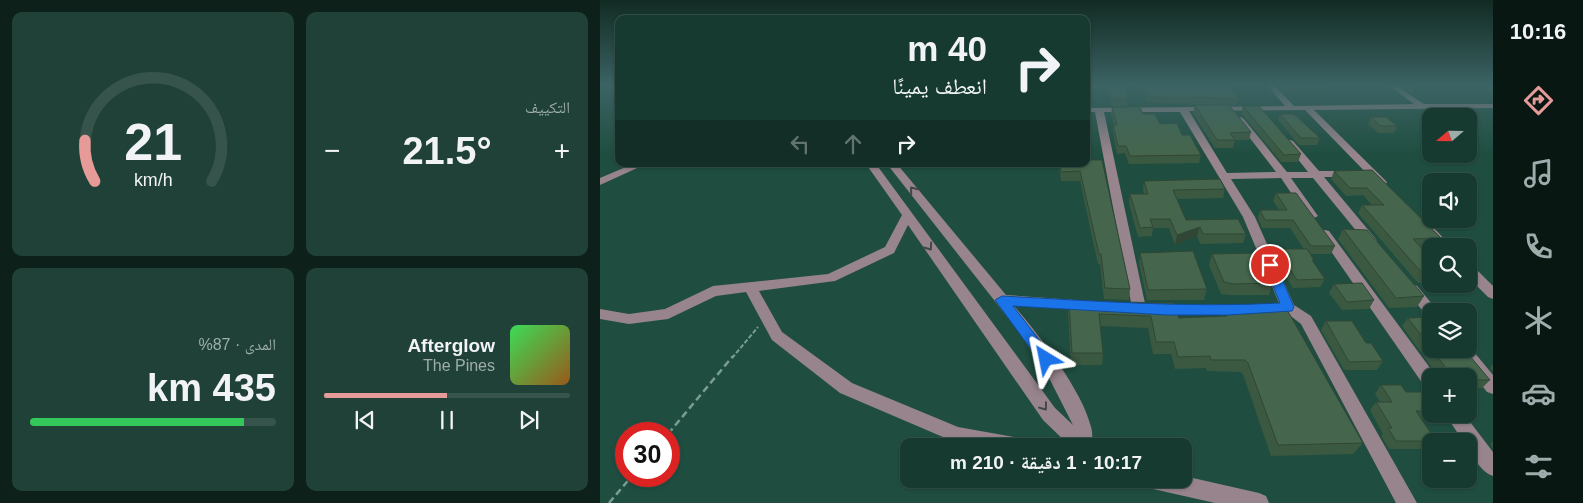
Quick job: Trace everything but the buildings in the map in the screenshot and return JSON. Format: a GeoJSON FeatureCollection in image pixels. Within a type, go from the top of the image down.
{"type":"FeatureCollection","features":[{"type":"Feature","properties":{"kind":"street"},"geometry":{"type":"LineString","coordinates":[[1090,110],[1208,108]]}},
{"type":"Feature","properties":{"kind":"street"},"geometry":{"type":"LineString","coordinates":[[1230,108],[1284,175],[1422,369]]}},
{"type":"Feature","properties":{"kind":"street"},"geometry":{"type":"LineString","coordinates":[[1260,108],[1273,123]]}},
{"type":"Feature","properties":{"kind":"street"},"geometry":{"type":"LineString","coordinates":[[1307,108],[1392,193]]}},
{"type":"Feature","properties":{"kind":"street"},"geometry":{"type":"LineString","coordinates":[[1183,109],[1192,126],[1226,176],[1249,217],[1288,307]]}},
{"type":"Feature","properties":{"kind":"street"},"geometry":{"type":"LineString","coordinates":[[1099,110],[1139,308]]}},
{"type":"Feature","properties":{"kind":"street"},"geometry":{"type":"LineString","coordinates":[[1285,138],[1381,252]]}},
{"type":"Feature","properties":{"kind":"street"},"geometry":{"type":"LineString","coordinates":[[600,182],[634,167]]}},
{"type":"Feature","properties":{"kind":"street"},"geometry":{"type":"LineString","coordinates":[[873,167],[1049,414],[1074,438]]}},
{"type":"Feature","properties":{"kind":"street"},"geometry":{"type":"LineString","coordinates":[[894,167],[1039,348],[1079,416],[1083,438]]}},
{"type":"Feature","properties":{"kind":"street"},"geometry":{"type":"LineString","coordinates":[[1226,176],[1373,173]]}},
{"type":"Feature","properties":{"kind":"street"},"geometry":{"type":"LineString","coordinates":[[600,314],[629,319],[668,314],[713,291],[830,278],[890,250],[907,216]]}},
{"type":"Feature","properties":{"kind":"street"},"geometry":{"type":"LineString","coordinates":[[1419,220],[1438,238]]}},
{"type":"Feature","properties":{"kind":"street"},"geometry":{"type":"LineString","coordinates":[[1477,278],[1493,294]]}},
{"type":"Feature","properties":{"kind":"street"},"geometry":{"type":"LineString","coordinates":[[1406,282],[1424,303]]}},
{"type":"Feature","properties":{"kind":"street"},"geometry":{"type":"LineString","coordinates":[[750,286],[777,336],[846,388],[957,435],[973,438]]}},
{"type":"Feature","properties":{"kind":"street"},"geometry":{"type":"LineString","coordinates":[[1002,300],[1100,306]]}},
{"type":"Feature","properties":{"kind":"street"},"geometry":{"type":"LineString","coordinates":[[1120,307],[1228,310],[1288,307],[1296,310],[1306,320],[1407,503]]}},
{"type":"Feature","properties":{"kind":"street"},"geometry":{"type":"LineString","coordinates":[[1469,358],[1493,387]]}},
{"type":"Feature","properties":{"kind":"street"},"geometry":{"type":"LineString","coordinates":[[1461,423],[1493,467]]}},
{"type":"Feature","properties":{"kind":"street"},"geometry":{"type":"LineString","coordinates":[[1192,488],[1259,503]]}},
{"type":"Feature","properties":{"kind":"path"},"geometry":{"type":"LineString","coordinates":[[678,422],[766,316]]}},
{"type":"Feature","properties":{"kind":"path"},"geometry":{"type":"LineString","coordinates":[[609,503],[623,487]]}},
{"type":"Feature","properties":{"kind":"route"},"geometry":{"type":"LineString","coordinates":[[1046,359],[1002,300],[1167,310],[1228,310],[1288,307],[1270,265]]}}]}
